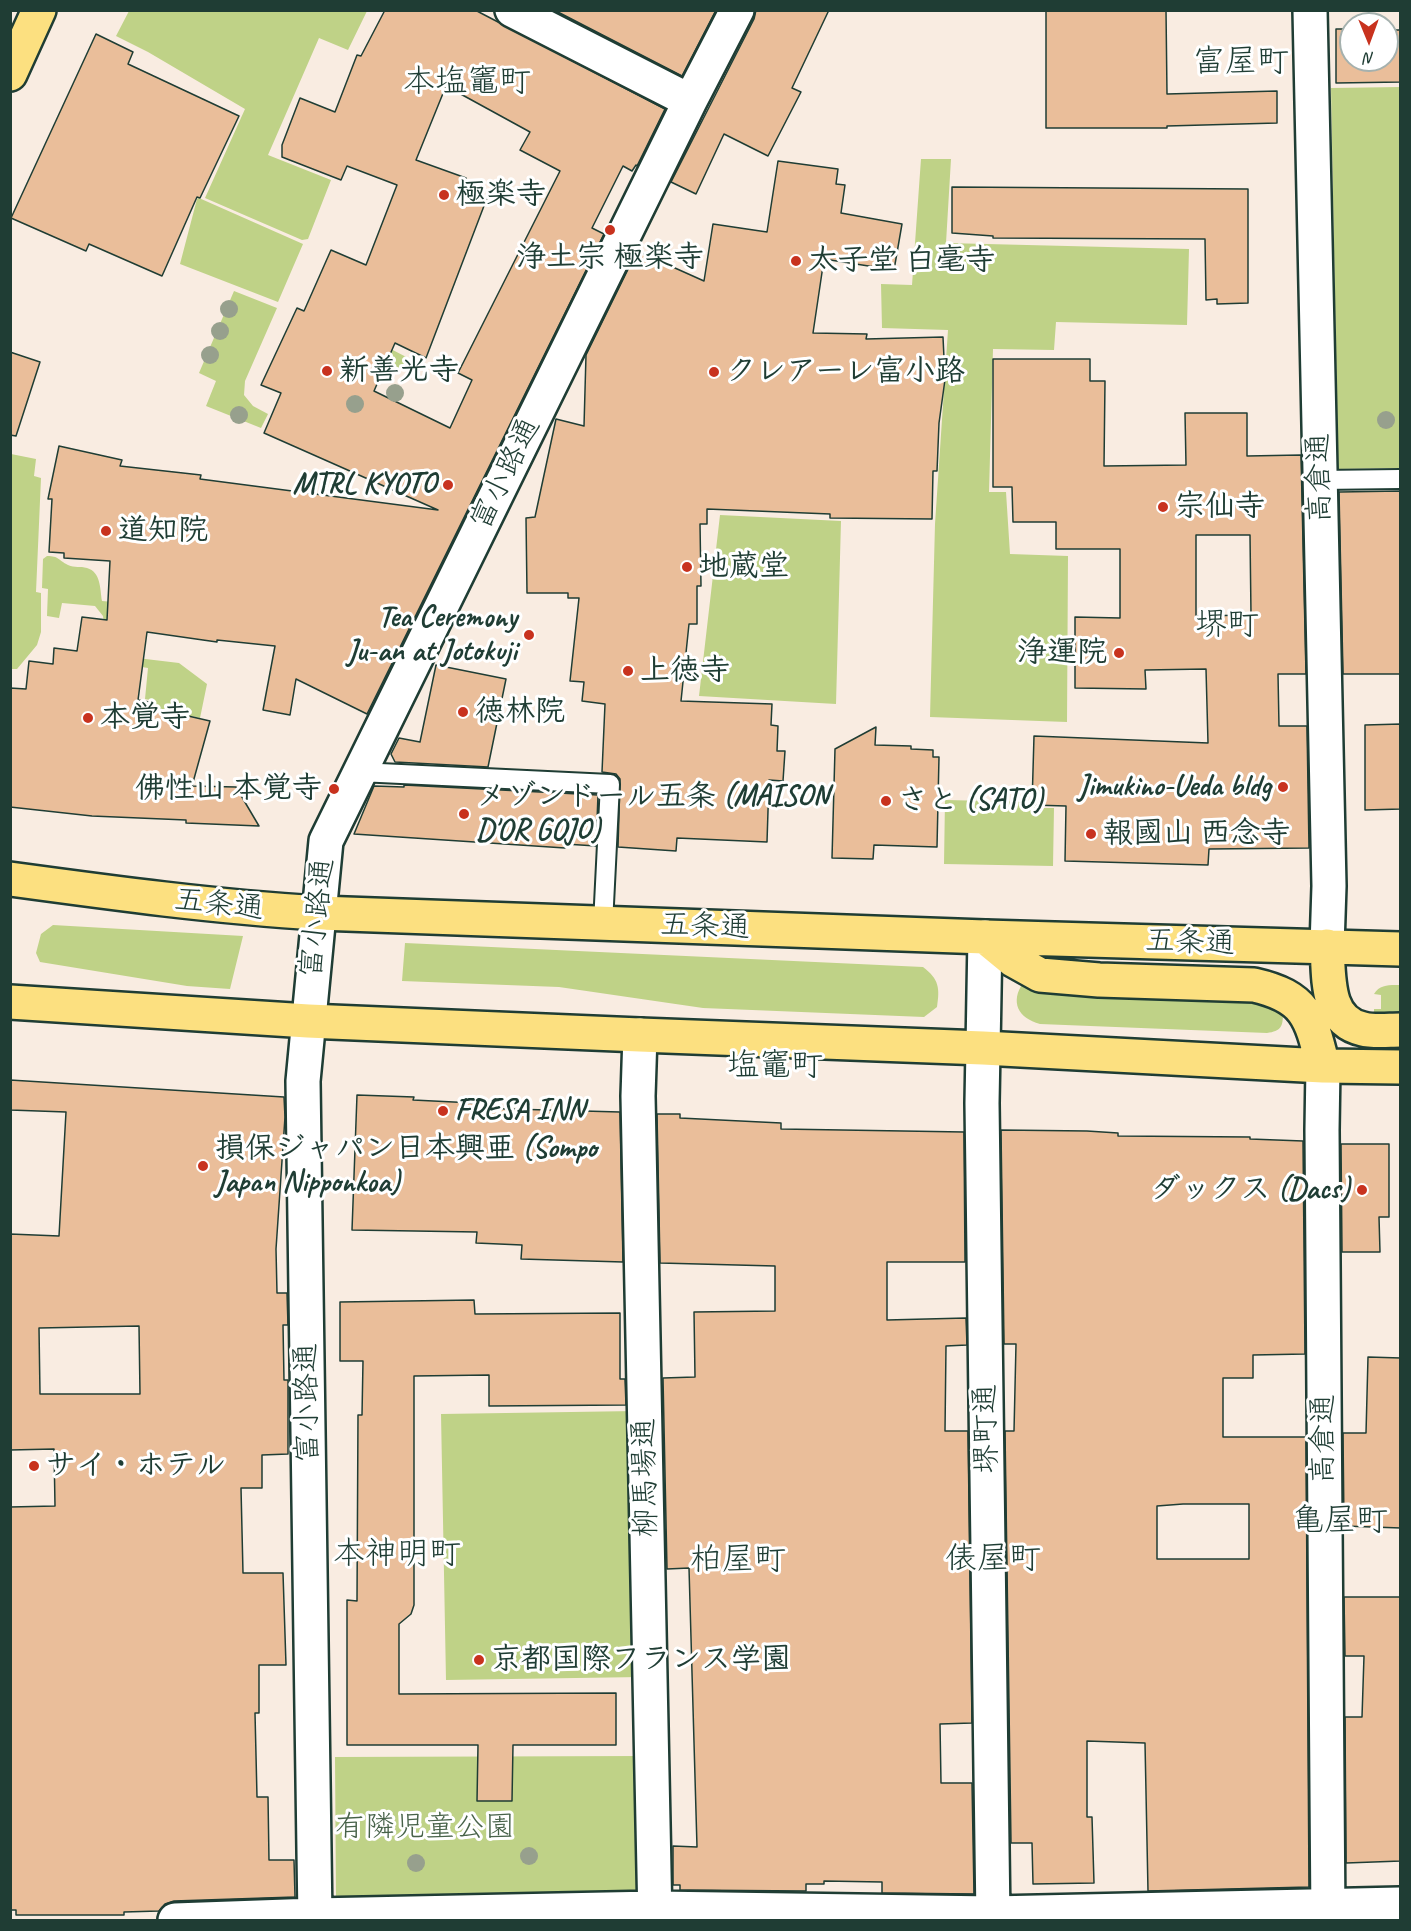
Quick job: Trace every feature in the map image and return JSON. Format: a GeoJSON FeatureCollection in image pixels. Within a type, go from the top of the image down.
{"type":"FeatureCollection","features":[{"type":"Feature","properties":{"kind":"main road"},"geometry":{"type":"LineString","coordinates":[[10,74],[39,10]]}},
{"type":"Feature","properties":{"kind":"main road","name":"五条通"},"geometry":{"type":"LineString","coordinates":[[10,879],[262,910],[319,913],[985,937],[1401,949]]}},
{"type":"Feature","properties":{"kind":"main road"},"geometry":{"type":"LineString","coordinates":[[985,937],[1012,960],[1040,975],[1099,980],[1254,985],[1275,990],[1295,1001],[1305,1012],[1314,1031],[1323,1066]]}},
{"type":"Feature","properties":{"kind":"main road"},"geometry":{"type":"LineString","coordinates":[[1327,946],[1331,996],[1337,1014],[1363,1029],[1401,1030]]}},
{"type":"Feature","properties":{"kind":"main road"},"geometry":{"type":"LineString","coordinates":[[10,1002],[308,1021],[983,1048],[1323,1066],[1401,1067]]}},
{"type":"Feature","properties":{"kind":"street"},"geometry":{"type":"LineString","coordinates":[[513,10],[690,101]]}},
{"type":"Feature","properties":{"kind":"street","name":"富小路通"},"geometry":{"type":"LineString","coordinates":[[315,1918],[303,1081],[326,841],[737,10]]}},
{"type":"Feature","properties":{"kind":"street","name":"高倉通"},"geometry":{"type":"LineString","coordinates":[[1310,10],[1329,886],[1327,946]]}},
{"type":"Feature","properties":{"kind":"street","name":"堺町通"},"geometry":{"type":"LineString","coordinates":[[985,937],[983,1048],[993,1917]]}},
{"type":"Feature","properties":{"kind":"street","name":"柳馬場通"},"geometry":{"type":"LineString","coordinates":[[640,1035],[638,1108],[655,1914]]}},
{"type":"Feature","properties":{"kind":"street","name":"高倉通"},"geometry":{"type":"LineString","coordinates":[[1323,1066],[1328,1913]]}},
{"type":"Feature","properties":{"kind":"street"},"geometry":{"type":"LineString","coordinates":[[175,1920],[655,1914],[993,1917],[1328,1913],[1401,1904]]}},
{"type":"Feature","properties":{"kind":"lane"},"geometry":{"type":"LineString","coordinates":[[1320,480],[1401,479]]}},
{"type":"Feature","properties":{"kind":"lane"},"geometry":{"type":"LineString","coordinates":[[359,772],[610,784],[603,924]]}},
{"type":"Feature","properties":{"kind":"green space"},"geometry":{"type":"Polygon","coordinates":[[[129,11],[367,11],[348,50],[319,38],[268,155],[331,180],[308,239],[302,240],[205,198],[245,109],[148,52],[116,36],[129,11]]]}},
{"type":"Feature","properties":{"kind":"green space"},"geometry":{"type":"Polygon","coordinates":[[[1400,87],[1400,468],[1338,469],[1331,88],[1400,87]]]}},
{"type":"Feature","properties":{"kind":"green space"},"geometry":{"type":"Polygon","coordinates":[[[921,159],[951,159],[946,243],[1189,249],[1187,325],[1056,322],[1054,350],[993,349],[989,492],[1006,492],[1010,554],[1068,556],[1067,722],[930,717],[935,524],[948,330],[882,328],[881,284],[912,285],[921,159]]]}},
{"type":"Feature","properties":{"kind":"green space"},"geometry":{"type":"Polygon","coordinates":[[[199,198],[303,244],[278,302],[180,264],[199,198]]]}},
{"type":"Feature","properties":{"kind":"green space"},"geometry":{"type":"Polygon","coordinates":[[[234,291],[277,308],[245,381],[244,395],[253,406],[268,414],[261,428],[206,406],[216,381],[199,373],[234,291]]]}},
{"type":"Feature","properties":{"kind":"green space"},"geometry":{"type":"Polygon","coordinates":[[[385,346],[414,361],[413,369],[407,372],[386,362],[385,346]]]}},
{"type":"Feature","properties":{"kind":"green space"},"geometry":{"type":"Polygon","coordinates":[[[11,454],[36,459],[34,476],[41,478],[36,592],[41,593],[41,632],[37,645],[17,669],[11,669],[11,454]]]}},
{"type":"Feature","properties":{"kind":"green space"},"geometry":{"type":"Polygon","coordinates":[[[720,515],[841,521],[836,704],[699,696],[720,515]]]}},
{"type":"Feature","properties":{"kind":"green space"},"geometry":{"type":"Polygon","coordinates":[[[47,556],[71,566],[92,570],[99,582],[102,601],[137,604],[104,623],[103,616],[95,606],[62,603],[59,618],[47,616],[48,589],[42,588],[43,559],[47,556]]]}},
{"type":"Feature","properties":{"kind":"green space"},"geometry":{"type":"Polygon","coordinates":[[[112,655],[179,663],[207,684],[200,718],[191,716],[184,744],[149,749],[155,701],[145,699],[148,668],[111,662],[112,655]]]}},
{"type":"Feature","properties":{"kind":"green space"},"geometry":{"type":"Polygon","coordinates":[[[945,800],[1035,802],[1035,808],[1054,808],[1053,866],[944,864],[945,800]]]}},
{"type":"Feature","properties":{"kind":"green space"},"geometry":{"type":"Polygon","coordinates":[[[53,925],[243,936],[230,989],[187,986],[40,962],[36,953],[41,934],[53,925]]]}},
{"type":"Feature","properties":{"kind":"green space"},"geometry":{"type":"Polygon","coordinates":[[[405,943],[923,967],[937,984],[938,1000],[937,1007],[924,1017],[703,1008],[559,987],[402,981],[405,943]]]}},
{"type":"Feature","properties":{"kind":"green space"},"geometry":{"type":"Polygon","coordinates":[[[1023,983],[1256,998],[1283,1013],[1282,1022],[1280,1028],[1267,1033],[1040,1024],[1026,1018],[1018,1008],[1017,997],[1023,983]]]}},
{"type":"Feature","properties":{"kind":"green space"},"geometry":{"type":"Polygon","coordinates":[[[1400,985],[1400,1019],[1374,1014],[1374,1009],[1381,1009],[1381,995],[1374,994],[1376,991],[1386,986],[1400,985]]]}},
{"type":"Feature","properties":{"kind":"green space"},"geometry":{"type":"Polygon","coordinates":[[[636,1411],[641,1677],[446,1680],[441,1414],[636,1411]]]}},
{"type":"Feature","properties":{"kind":"green space","name":"有隣児童公園"},"geometry":{"type":"Polygon","coordinates":[[[642,1756],[645,1895],[336,1900],[335,1757],[642,1756]]]}},
{"type":"Feature","properties":{"kind":"building"},"geometry":{"type":"Polygon","coordinates":[[[385,10],[475,10],[665,109],[637,166],[632,171],[623,166],[592,228],[604,234],[367,714],[296,679],[290,715],[263,710],[275,646],[217,640],[217,642],[147,632],[138,700],[149,702],[149,707],[210,721],[192,786],[236,787],[259,826],[92,816],[10,807],[10,688],[26,689],[29,661],[53,664],[54,648],[77,651],[82,617],[107,620],[110,561],[64,558],[64,553],[49,552],[52,499],[48,499],[59,446],[122,460],[120,466],[201,475],[200,479],[438,510],[264,433],[281,393],[261,385],[297,308],[304,311],[331,250],[366,265],[397,185],[347,166],[341,180],[282,157],[282,145],[300,98],[335,112],[357,55],[361,56],[385,10]],[[446,86],[416,160],[466,178],[462,188],[487,198],[426,358],[395,343],[374,391],[450,428],[472,380],[458,373],[560,171],[520,150],[530,132],[446,86]]]}},
{"type":"Feature","properties":{"kind":"building"},"geometry":{"type":"Polygon","coordinates":[[[554,10],[716,10],[682,76],[554,10]]]}},
{"type":"Feature","properties":{"kind":"building"},"geometry":{"type":"Polygon","coordinates":[[[756,10],[829,10],[792,88],[801,92],[768,156],[724,134],[696,194],[671,182],[754,19],[756,10]]]}},
{"type":"Feature","properties":{"kind":"building"},"geometry":{"type":"Polygon","coordinates":[[[1046,10],[1166,10],[1167,94],[1277,91],[1277,123],[1167,126],[1167,128],[1046,128],[1046,10]]]}},
{"type":"Feature","properties":{"kind":"building"},"geometry":{"type":"Polygon","coordinates":[[[1336,29],[1339,29],[1339,72],[1399,72],[1399,30],[1401,30],[1401,82],[1336,83],[1336,29]]]}},
{"type":"Feature","properties":{"kind":"building"},"geometry":{"type":"Polygon","coordinates":[[[96,34],[133,52],[128,64],[239,116],[200,198],[197,197],[162,276],[89,244],[86,251],[11,218],[96,34]]]}},
{"type":"Feature","properties":{"kind":"building"},"geometry":{"type":"Polygon","coordinates":[[[778,161],[838,169],[836,184],[845,185],[841,213],[902,224],[894,270],[824,259],[813,333],[867,334],[866,339],[943,337],[944,358],[948,358],[939,423],[937,471],[933,471],[932,519],[830,518],[830,514],[707,509],[707,524],[700,524],[701,586],[697,586],[697,624],[689,624],[681,701],[772,704],[771,725],[778,726],[777,751],[785,751],[783,781],[769,780],[767,842],[677,838],[676,851],[618,847],[620,779],[616,774],[602,772],[605,704],[582,701],[584,682],[570,681],[579,598],[568,598],[568,593],[527,593],[526,518],[535,517],[556,419],[584,426],[586,355],[637,251],[704,281],[713,224],[767,232],[778,161]]]}},
{"type":"Feature","properties":{"kind":"building"},"geometry":{"type":"Polygon","coordinates":[[[952,187],[1248,189],[1248,303],[1217,304],[1217,299],[1206,300],[1205,239],[993,238],[993,236],[952,233],[952,187]]]}},
{"type":"Feature","properties":{"kind":"building"},"geometry":{"type":"Polygon","coordinates":[[[10,352],[40,362],[16,436],[10,435],[10,352]]]}},
{"type":"Feature","properties":{"kind":"building"},"geometry":{"type":"Polygon","coordinates":[[[993,359],[1090,359],[1090,381],[1105,381],[1104,466],[1186,465],[1185,413],[1247,413],[1247,456],[1301,455],[1306,674],[1278,674],[1279,726],[1307,726],[1309,848],[1209,849],[1208,865],[1065,861],[1066,806],[1032,805],[1034,736],[1208,743],[1206,669],[1145,670],[1146,689],[1075,688],[1075,617],[1120,618],[1120,549],[1056,549],[1056,522],[1013,522],[1012,487],[993,487],[993,359]],[[1196,535],[1196,616],[1251,615],[1250,535],[1196,535]]]}},
{"type":"Feature","properties":{"kind":"building"},"geometry":{"type":"Polygon","coordinates":[[[1401,491],[1401,674],[1343,674],[1339,492],[1401,491]]]}},
{"type":"Feature","properties":{"kind":"building","name":"徳林院"},"geometry":{"type":"Polygon","coordinates":[[[436,665],[506,679],[488,767],[395,762],[391,754],[399,738],[420,742],[436,665]]]}},
{"type":"Feature","properties":{"kind":"building"},"geometry":{"type":"Polygon","coordinates":[[[1401,724],[1401,809],[1365,810],[1365,725],[1401,724]]]}},
{"type":"Feature","properties":{"kind":"building","name":"さと (SATO)"},"geometry":{"type":"Polygon","coordinates":[[[876,727],[875,745],[911,746],[911,749],[933,750],[933,757],[939,757],[937,847],[874,845],[873,859],[832,858],[835,749],[876,727]]]}},
{"type":"Feature","properties":{"kind":"building","name":"メゾンドール五条 (MAISON D'OR GOJO)"},"geometry":{"type":"Polygon","coordinates":[[[404,785],[598,795],[596,846],[565,844],[565,848],[354,834],[374,786],[404,787],[404,785]]]}},
{"type":"Feature","properties":{"kind":"building"},"geometry":{"type":"Polygon","coordinates":[[[10,1080],[284,1097],[285,1117],[276,1249],[277,1293],[287,1293],[288,1325],[283,1325],[284,1380],[288,1380],[288,1454],[262,1455],[262,1488],[241,1488],[243,1573],[283,1573],[286,1665],[259,1665],[259,1713],[255,1713],[257,1797],[268,1797],[269,1860],[294,1860],[295,1897],[174,1901],[165,1904],[159,1911],[124,1912],[124,1915],[16,1915],[16,1910],[10,1910],[10,1507],[55,1506],[54,1449],[10,1450],[10,1234],[59,1236],[66,1112],[10,1110],[10,1080]],[[139,1326],[39,1328],[40,1394],[140,1394],[139,1326]]]}},
{"type":"Feature","properties":{"kind":"building"},"geometry":{"type":"Polygon","coordinates":[[[357,1095],[414,1097],[413,1100],[474,1103],[474,1108],[620,1112],[623,1262],[521,1259],[522,1245],[476,1243],[477,1232],[352,1230],[357,1095]]]}},
{"type":"Feature","properties":{"kind":"building"},"geometry":{"type":"Polygon","coordinates":[[[657,1114],[680,1114],[680,1118],[781,1123],[781,1129],[964,1132],[965,1262],[887,1262],[887,1320],[966,1318],[967,1345],[946,1346],[945,1431],[968,1431],[972,1723],[940,1724],[941,1783],[972,1783],[974,1894],[882,1893],[882,1882],[824,1881],[824,1884],[806,1884],[806,1891],[680,1890],[680,1885],[673,1885],[673,1846],[697,1847],[689,1568],[667,1569],[663,1378],[695,1377],[694,1312],[775,1311],[775,1266],[660,1263],[657,1114]]]}},
{"type":"Feature","properties":{"kind":"building"},"geometry":{"type":"Polygon","coordinates":[[[1001,1130],[1087,1131],[1118,1133],[1118,1136],[1250,1137],[1250,1139],[1303,1141],[1305,1354],[1253,1355],[1253,1378],[1223,1378],[1223,1437],[1306,1437],[1309,1887],[1148,1891],[1145,1743],[1087,1741],[1087,1817],[1092,1817],[1094,1883],[1033,1884],[1032,1843],[1011,1843],[1005,1431],[1014,1431],[1016,1344],[1004,1344],[1001,1130]],[[1249,1504],[1157,1506],[1157,1559],[1249,1559],[1249,1504]]]}},
{"type":"Feature","properties":{"kind":"building","name":"ダックス (Dacs)"},"geometry":{"type":"Polygon","coordinates":[[[1341,1144],[1389,1144],[1389,1217],[1379,1217],[1380,1252],[1342,1252],[1341,1144]]]}},
{"type":"Feature","properties":{"kind":"building"},"geometry":{"type":"Polygon","coordinates":[[[474,1300],[475,1314],[620,1313],[620,1379],[625,1379],[626,1405],[489,1406],[489,1375],[414,1376],[414,1605],[411,1614],[399,1624],[399,1694],[616,1693],[616,1745],[513,1745],[512,1801],[477,1801],[478,1745],[347,1745],[347,1600],[357,1601],[358,1415],[362,1415],[363,1361],[340,1361],[340,1302],[474,1300]]]}},
{"type":"Feature","properties":{"kind":"building"},"geometry":{"type":"Polygon","coordinates":[[[1368,1357],[1401,1358],[1401,1528],[1344,1526],[1343,1433],[1366,1433],[1368,1357]]]}},
{"type":"Feature","properties":{"kind":"building"},"geometry":{"type":"Polygon","coordinates":[[[1344,1597],[1401,1597],[1401,1861],[1346,1863],[1345,1717],[1362,1717],[1364,1656],[1345,1656],[1344,1597]]]}},
{"type":"Feature","properties":{"kind":"place","name":"極楽寺"},"geometry":{"type":"Point","coordinates":[444,195]}},
{"type":"Feature","properties":{"kind":"place","name":"浄土宗 極楽寺"},"geometry":{"type":"Point","coordinates":[610,230]}},
{"type":"Feature","properties":{"kind":"place","name":"太子堂 白毫寺"},"geometry":{"type":"Point","coordinates":[796,261]}},
{"type":"Feature","properties":{"kind":"place","name":"新善光寺"},"geometry":{"type":"Point","coordinates":[327,371]}},
{"type":"Feature","properties":{"kind":"place","name":"クレアーレ富小路"},"geometry":{"type":"Point","coordinates":[714,372]}},
{"type":"Feature","properties":{"kind":"place","name":"MTRL KYOTO"},"geometry":{"type":"Point","coordinates":[448,485]}},
{"type":"Feature","properties":{"kind":"place","name":"宗仙寺"},"geometry":{"type":"Point","coordinates":[1163,507]}},
{"type":"Feature","properties":{"kind":"place","name":"道知院"},"geometry":{"type":"Point","coordinates":[106,531]}},
{"type":"Feature","properties":{"kind":"place","name":"地蔵堂"},"geometry":{"type":"Point","coordinates":[687,567]}},
{"type":"Feature","properties":{"kind":"place","name":"Tea Ceremony Ju-an at Jotokuji"},"geometry":{"type":"Point","coordinates":[529,635]}},
{"type":"Feature","properties":{"kind":"place","name":"浄運院"},"geometry":{"type":"Point","coordinates":[1119,653]}},
{"type":"Feature","properties":{"kind":"place","name":"上徳寺"},"geometry":{"type":"Point","coordinates":[628,671]}},
{"type":"Feature","properties":{"kind":"place","name":"徳林院"},"geometry":{"type":"Point","coordinates":[463,712]}},
{"type":"Feature","properties":{"kind":"place","name":"本覚寺"},"geometry":{"type":"Point","coordinates":[88,718]}},
{"type":"Feature","properties":{"kind":"place","name":"Jimukino-Ueda bldg"},"geometry":{"type":"Point","coordinates":[1283,787]}},
{"type":"Feature","properties":{"kind":"place","name":"佛性山 本覚寺"},"geometry":{"type":"Point","coordinates":[334,789]}},
{"type":"Feature","properties":{"kind":"place","name":"さと (SATO)"},"geometry":{"type":"Point","coordinates":[886,801]}},
{"type":"Feature","properties":{"kind":"place","name":"メゾンドール五条 (MAISON D'OR GOJO)"},"geometry":{"type":"Point","coordinates":[464,814]}},
{"type":"Feature","properties":{"kind":"place","name":"報國山 西念寺"},"geometry":{"type":"Point","coordinates":[1091,834]}},
{"type":"Feature","properties":{"kind":"place","name":"FRESA INN"},"geometry":{"type":"Point","coordinates":[443,1111]}},
{"type":"Feature","properties":{"kind":"place","name":"損保ジャパン日本興亜 (Sompo Japan Nipponkoa)"},"geometry":{"type":"Point","coordinates":[203,1166]}},
{"type":"Feature","properties":{"kind":"place","name":"ダックス (Dacs)"},"geometry":{"type":"Point","coordinates":[1362,1190]}},
{"type":"Feature","properties":{"kind":"place","name":"サイ・ホテル"},"geometry":{"type":"Point","coordinates":[34,1466]}},
{"type":"Feature","properties":{"kind":"place","name":"京都国際フランス学園"},"geometry":{"type":"Point","coordinates":[479,1660]}},
{"type":"Feature","properties":{"kind":"district","name":"富屋町"},"geometry":{"type":"Point","coordinates":[1241,63]}},
{"type":"Feature","properties":{"kind":"district","name":"本塩竈町"},"geometry":{"type":"Point","coordinates":[467,83]}},
{"type":"Feature","properties":{"kind":"district","name":"堺町"},"geometry":{"type":"Point","coordinates":[1227,626]}},
{"type":"Feature","properties":{"kind":"district","name":"塩竈町"},"geometry":{"type":"Point","coordinates":[775,1067]}},
{"type":"Feature","properties":{"kind":"district","name":"亀屋町"},"geometry":{"type":"Point","coordinates":[1340,1522]}},
{"type":"Feature","properties":{"kind":"district","name":"本神明町"},"geometry":{"type":"Point","coordinates":[397,1555]}},
{"type":"Feature","properties":{"kind":"district","name":"俵屋町"},"geometry":{"type":"Point","coordinates":[993,1560]}},
{"type":"Feature","properties":{"kind":"district","name":"柏屋町"},"geometry":{"type":"Point","coordinates":[738,1561]}}]}
